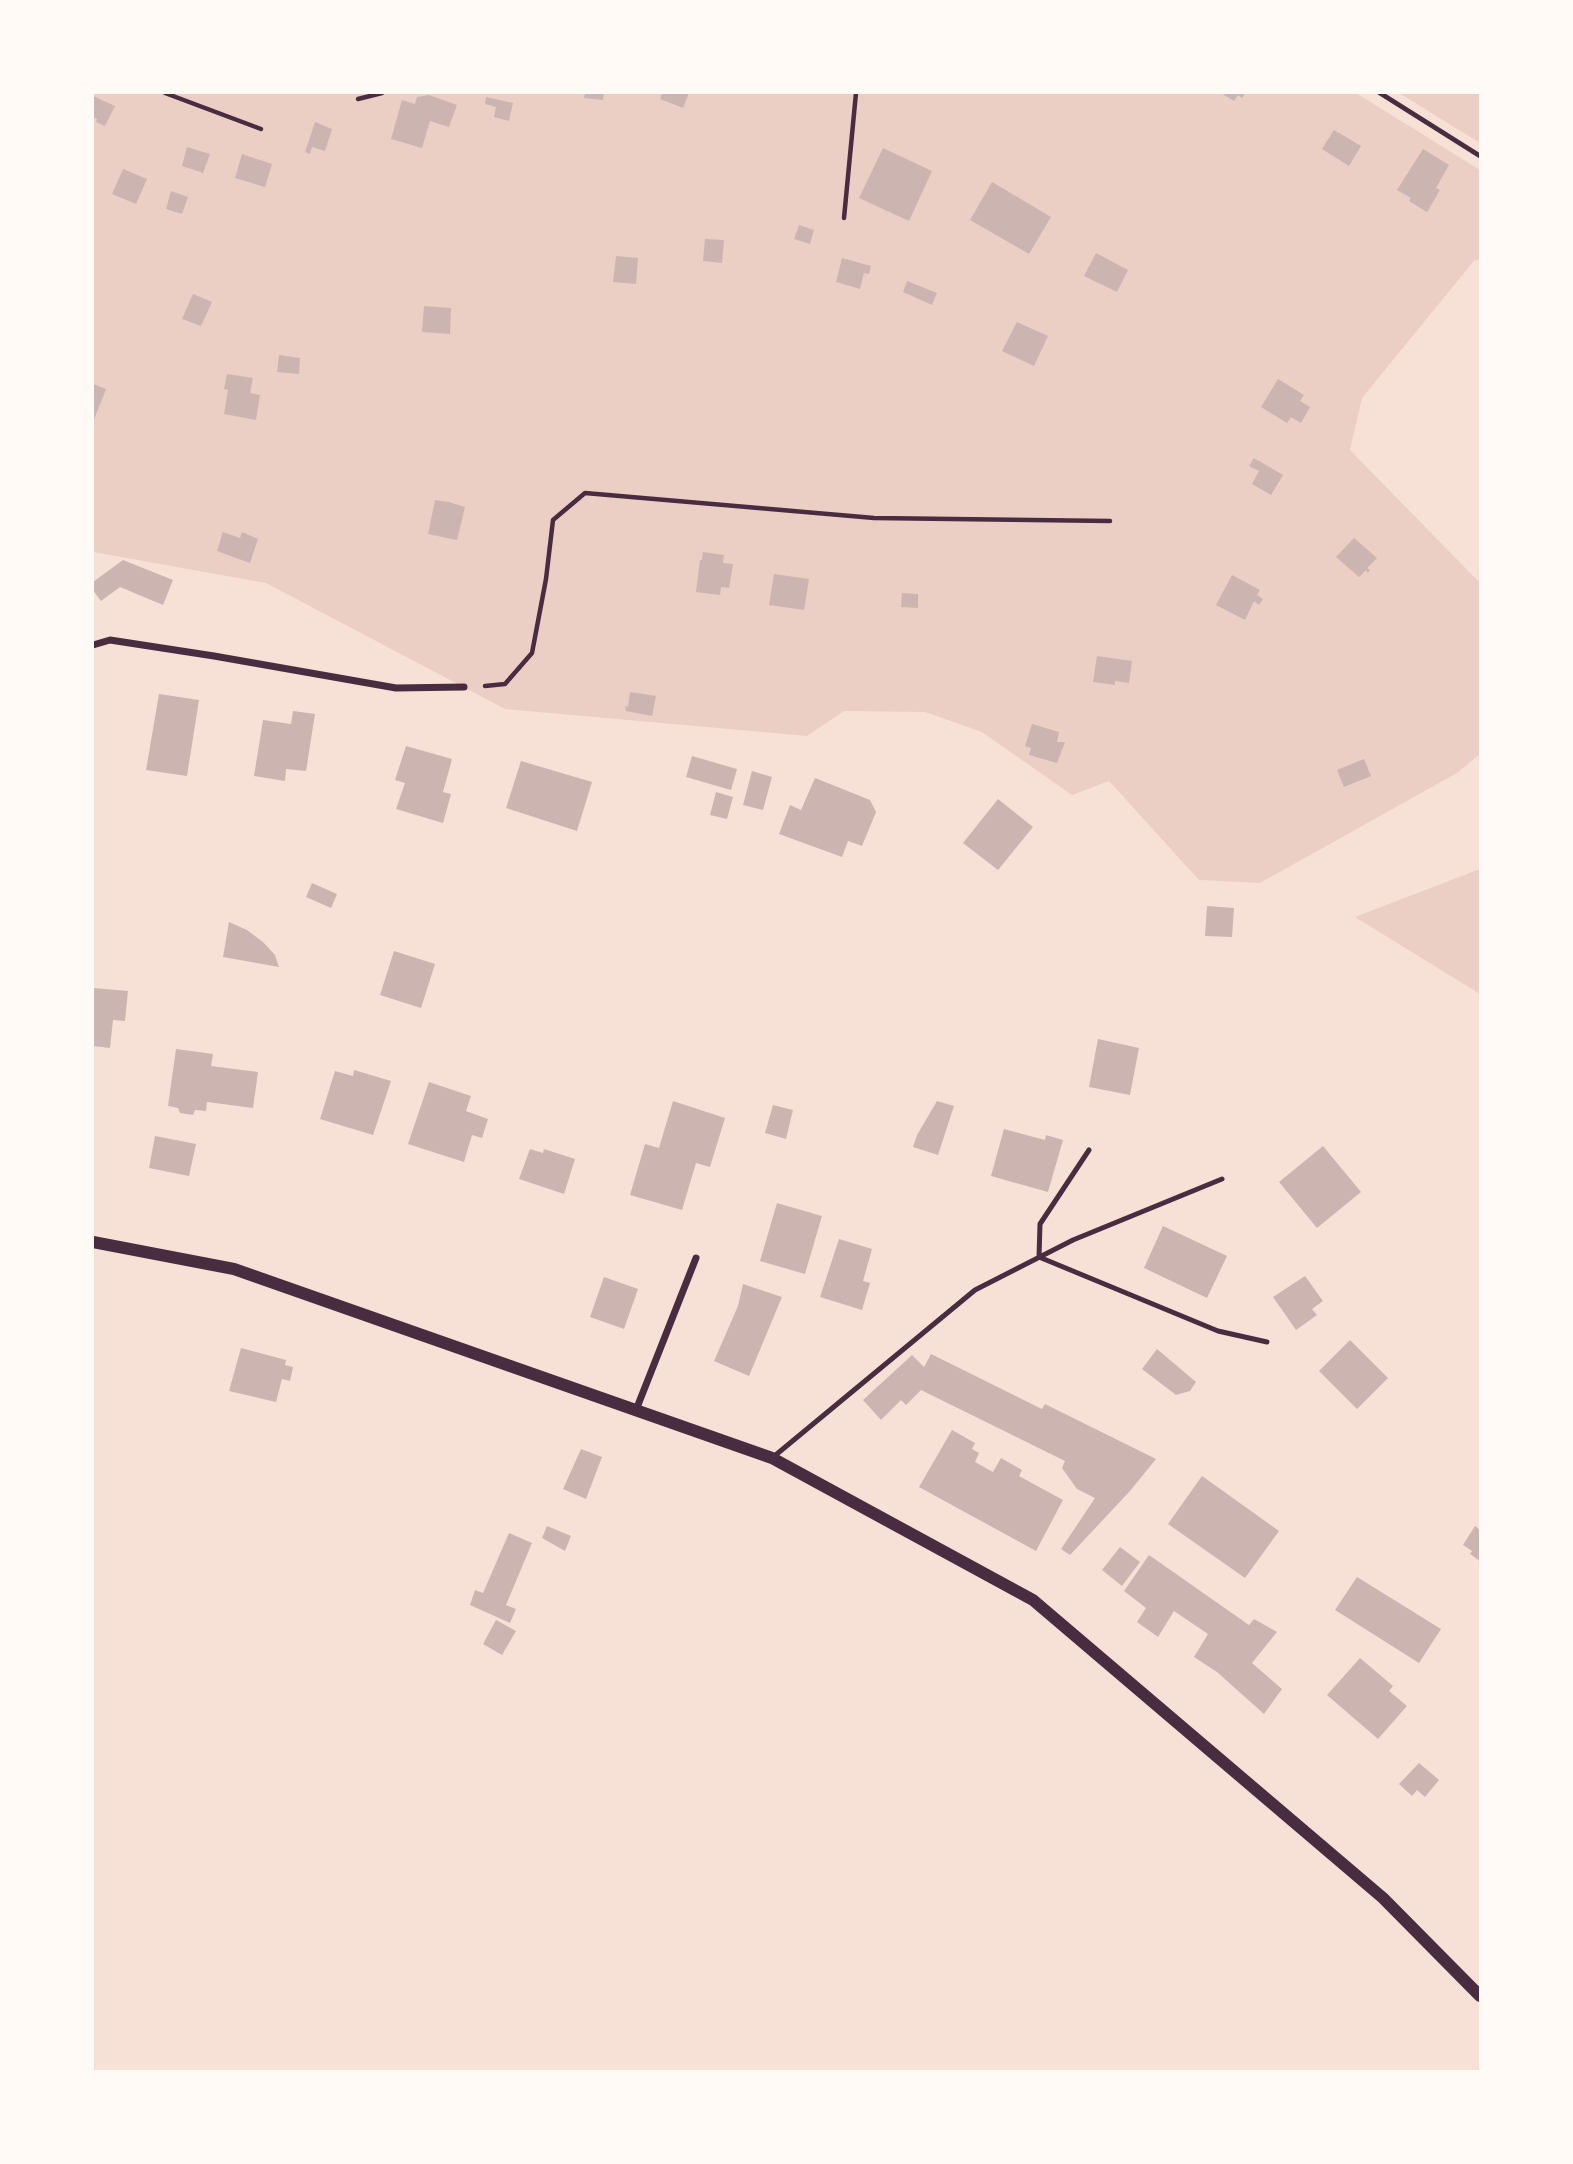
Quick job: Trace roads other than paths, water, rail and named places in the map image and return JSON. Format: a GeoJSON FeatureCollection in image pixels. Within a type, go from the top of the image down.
{"type":"FeatureCollection","features":[{"type":"Feature","properties":{"kind":"street"},"geometry":{"type":"LineString","coordinates":[[93,645],[110,640],[396,688],[464,687]]}},
{"type":"Feature","properties":{"kind":"street"},"geometry":{"type":"LineString","coordinates":[[93,1242],[234,1269],[772,1458],[1033,1600],[1383,1898],[1480,1996]]}},
{"type":"Feature","properties":{"kind":"street"},"geometry":{"type":"LineString","coordinates":[[636,1410],[696,1258]]}},
{"type":"Feature","properties":{"kind":"lane"},"geometry":{"type":"LineString","coordinates":[[1380,93],[1480,156]]}},
{"type":"Feature","properties":{"kind":"lane"},"geometry":{"type":"LineString","coordinates":[[1040,1257],[1040,1224],[1089,1150]]}},
{"type":"Feature","properties":{"kind":"lane"},"geometry":{"type":"LineString","coordinates":[[772,1458],[975,1290],[1073,1240],[1222,1179]]}},
{"type":"Feature","properties":{"kind":"lane"},"geometry":{"type":"LineString","coordinates":[[1040,1257],[1218,1331],[1267,1342]]}}]}
